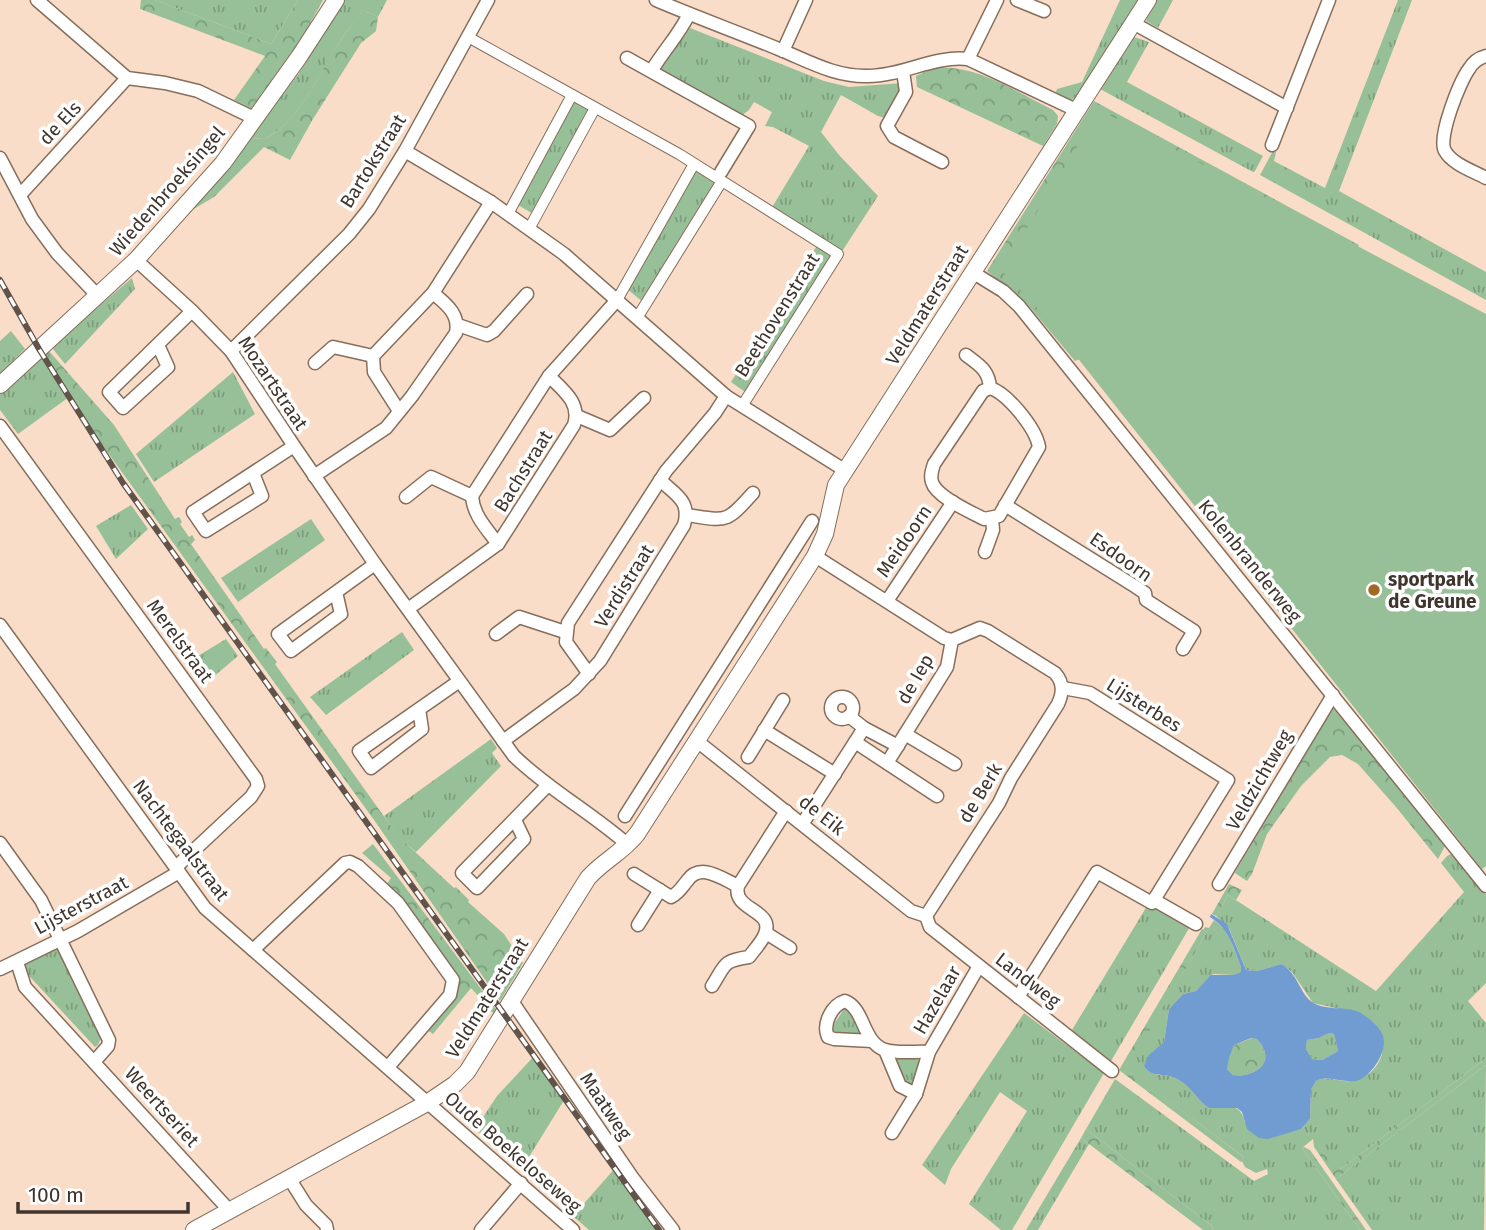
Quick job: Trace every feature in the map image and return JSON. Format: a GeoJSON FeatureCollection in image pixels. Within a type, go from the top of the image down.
{"type":"FeatureCollection","features":[{"type":"Feature","properties":{"kind":"street"},"geometry":{"type":"LineString","coordinates":[[37,0],[127,78],[198,91],[256,119]]}},
{"type":"Feature","properties":{"kind":"street","name":"Wiedenbroeksingel"},"geometry":{"type":"LineString","coordinates":[[0,385],[136,260],[223,163],[336,0]]}},
{"type":"Feature","properties":{"kind":"street","name":"Bartokstraat"},"geometry":{"type":"LineString","coordinates":[[232,351],[349,234],[369,209],[405,151],[488,0]]}},
{"type":"Feature","properties":{"kind":"street"},"geometry":{"type":"LineString","coordinates":[[656,0],[824,70],[866,77],[903,71],[955,57],[968,59],[1076,110]]}},
{"type":"Feature","properties":{"kind":"street"},"geometry":{"type":"LineString","coordinates":[[783,51],[806,0]]}},
{"type":"Feature","properties":{"kind":"street"},"geometry":{"type":"LineString","coordinates":[[968,59],[997,0]]}},
{"type":"Feature","properties":{"kind":"street"},"geometry":{"type":"LineString","coordinates":[[1017,0],[1044,11]]}},
{"type":"Feature","properties":{"kind":"street","name":"Veldmaterstraat"},"geometry":{"type":"LineString","coordinates":[[194,1230],[427,1104],[467,1072],[588,877],[628,845],[815,556],[825,534],[836,485],[1148,0]]}},
{"type":"Feature","properties":{"kind":"street"},"geometry":{"type":"LineString","coordinates":[[1272,145],[1329,0]]}},
{"type":"Feature","properties":{"kind":"street"},"geometry":{"type":"LineString","coordinates":[[652,70],[666,46],[680,32],[689,14]]}},
{"type":"Feature","properties":{"kind":"street"},"geometry":{"type":"LineString","coordinates":[[1133,23],[1287,108]]}},
{"type":"Feature","properties":{"kind":"street","name":"Beethovenstraat"},"geometry":{"type":"LineString","coordinates":[[468,37],[721,177],[838,254],[742,406]]}},
{"type":"Feature","properties":{"kind":"street"},"geometry":{"type":"LineString","coordinates":[[1486,56],[1473,63],[1467,72],[1443,133],[1442,145],[1454,161],[1486,178]]}},
{"type":"Feature","properties":{"kind":"street"},"geometry":{"type":"LineString","coordinates":[[627,58],[749,126],[637,318]]}},
{"type":"Feature","properties":{"kind":"street"},"geometry":{"type":"LineString","coordinates":[[903,71],[906,92],[887,126],[894,136],[942,162]]}},
{"type":"Feature","properties":{"kind":"street","name":"de Els"},"geometry":{"type":"LineString","coordinates":[[20,195],[127,78]]}},
{"type":"Feature","properties":{"kind":"street"},"geometry":{"type":"LineString","coordinates":[[508,214],[572,94]]}},
{"type":"Feature","properties":{"kind":"street"},"geometry":{"type":"LineString","coordinates":[[529,229],[595,108]]}},
{"type":"Feature","properties":{"kind":"street","name":"Beethovenstraat"},"geometry":{"type":"LineString","coordinates":[[405,151],[491,202],[564,254],[726,396],[846,471]]}},
{"type":"Feature","properties":{"kind":"street"},"geometry":{"type":"LineString","coordinates":[[0,158],[32,219],[57,254],[98,296]]}},
{"type":"Feature","properties":{"kind":"street"},"geometry":{"type":"LineString","coordinates":[[618,300],[694,164]]}},
{"type":"Feature","properties":{"kind":"street"},"geometry":{"type":"LineString","coordinates":[[399,411],[374,372],[373,356],[433,293],[491,202]]}},
{"type":"Feature","properties":{"kind":"street","name":"Mozartstraat"},"geometry":{"type":"LineString","coordinates":[[136,260],[232,351],[293,446],[375,564],[458,682],[522,764],[628,845]]}},
{"type":"Feature","properties":{"kind":"street","name":"Kolenbranderweg"},"geometry":{"type":"LineString","coordinates":[[972,272],[1003,291],[1019,306],[1486,886]]}},
{"type":"Feature","properties":{"kind":"street"},"geometry":{"type":"LineString","coordinates":[[314,476],[386,428],[456,333],[458,325],[454,314],[433,293]]}},
{"type":"Feature","properties":{"kind":"street"},"geometry":{"type":"LineString","coordinates":[[458,325],[487,335],[494,331],[527,294]]}},
{"type":"Feature","properties":{"kind":"street","name":"Bachstraat"},"geometry":{"type":"LineString","coordinates":[[498,544],[479,518],[472,496],[549,376],[618,300]]}},
{"type":"Feature","properties":{"kind":"street"},"geometry":{"type":"LineString","coordinates":[[158,345],[168,368],[123,408],[109,392],[192,311]]}},
{"type":"Feature","properties":{"kind":"street"},"geometry":{"type":"LineString","coordinates":[[315,363],[333,347],[373,356]]}},
{"type":"Feature","properties":{"kind":"street"},"geometry":{"type":"LineString","coordinates":[[966,355],[983,368],[989,377],[989,388],[1003,394],[1034,432],[1039,447],[999,516],[992,519],[993,530],[985,552]]}},
{"type":"Feature","properties":{"kind":"street"},"geometry":{"type":"LineString","coordinates":[[549,376],[575,405],[577,416],[610,430],[644,398]]}},
{"type":"Feature","properties":{"kind":"street","name":"Meidoorn"},"geometry":{"type":"LineString","coordinates":[[989,388],[983,391],[934,464],[932,483],[935,489],[953,502],[984,519],[992,519]]}},
{"type":"Feature","properties":{"kind":"street","name":"Verdistraat"},"geometry":{"type":"LineString","coordinates":[[589,674],[566,642],[568,623],[660,480],[726,396]]}},
{"type":"Feature","properties":{"kind":"street","name":"Bachstraat"},"geometry":{"type":"LineString","coordinates":[[408,609],[498,544],[574,425],[577,416]]}},
{"type":"Feature","properties":{"kind":"street","name":"Merelstraat"},"geometry":{"type":"LineString","coordinates":[[0,426],[4,440],[256,779],[258,786],[251,797],[178,869]]}},
{"type":"Feature","properties":{"kind":"street","name":"Mozartstraat"},"geometry":{"type":"LineString","coordinates":[[253,473],[262,496],[206,531],[193,512],[293,446]]}},
{"type":"Feature","properties":{"kind":"street","name":"Bachstraat"},"geometry":{"type":"LineString","coordinates":[[406,497],[431,477],[472,496]]}},
{"type":"Feature","properties":{"kind":"street"},"geometry":{"type":"LineString","coordinates":[[660,480],[681,499],[686,506],[687,515],[721,520],[732,517],[753,494]]}},
{"type":"Feature","properties":{"kind":"street","name":"Meidoorn"},"geometry":{"type":"LineString","coordinates":[[887,601],[953,502]]}},
{"type":"Feature","properties":{"kind":"street","name":"Esdoorn"},"geometry":{"type":"LineString","coordinates":[[1005,505],[1136,587],[1145,593],[1146,600],[1194,631],[1183,649]]}},
{"type":"Feature","properties":{"kind":"street","name":"Verdistraat"},"geometry":{"type":"LineString","coordinates":[[503,741],[574,689],[600,661],[684,525],[687,515]]}},
{"type":"Feature","properties":{"kind":"street"},"geometry":{"type":"LineString","coordinates":[[625,816],[812,521]]}},
{"type":"Feature","properties":{"kind":"street"},"geometry":{"type":"LineString","coordinates":[[815,556],[944,638],[952,640],[972,629],[988,631],[1055,673],[1063,688]]}},
{"type":"Feature","properties":{"kind":"street"},"geometry":{"type":"LineString","coordinates":[[336,592],[341,614],[291,651],[278,634],[336,592],[375,564]]}},
{"type":"Feature","properties":{"kind":"street","name":"Verdistraat"},"geometry":{"type":"LineString","coordinates":[[496,634],[519,617],[565,632]]}},
{"type":"Feature","properties":{"kind":"street","name":"Nachtegaalstraat"},"geometry":{"type":"LineString","coordinates":[[0,625],[205,908],[427,1104]]}},
{"type":"Feature","properties":{"kind":"street"},"geometry":{"type":"LineString","coordinates":[[744,630],[761,641]]}},
{"type":"Feature","properties":{"kind":"street","name":"de Iep"},"geometry":{"type":"LineString","coordinates":[[887,763],[947,667],[952,640]]}},
{"type":"Feature","properties":{"kind":"street"},"geometry":{"type":"LineString","coordinates":[[419,709],[422,729],[371,768],[359,751],[419,709],[458,682]]}},
{"type":"Feature","properties":{"kind":"street","name":"Lijsterbes"},"geometry":{"type":"LineString","coordinates":[[1063,688],[1090,693],[1228,780],[1154,900]]}},
{"type":"Feature","properties":{"kind":"street","name":"de Berk"},"geometry":{"type":"LineString","coordinates":[[926,916],[1058,705],[1063,688]]}},
{"type":"Feature","properties":{"kind":"street","name":"Veldzichtweg"},"geometry":{"type":"LineString","coordinates":[[1219,884],[1333,695]]}},
{"type":"Feature","properties":{"kind":"street"},"geometry":{"type":"LineString","coordinates":[[748,757],[783,701]]}},
{"type":"Feature","properties":{"kind":"street","name":"de Iep"},"geometry":{"type":"LineString","coordinates":[[849,716],[864,729],[901,740],[955,764]]}},
{"type":"Feature","properties":{"kind":"street"},"geometry":{"type":"LineString","coordinates":[[803,823],[864,729]]}},
{"type":"Feature","properties":{"kind":"street"},"geometry":{"type":"LineString","coordinates":[[764,730],[835,774]]}},
{"type":"Feature","properties":{"kind":"street","name":"de Eik"},"geometry":{"type":"LineString","coordinates":[[697,741],[911,911],[926,916]]}},
{"type":"Feature","properties":{"kind":"street"},"geometry":{"type":"LineString","coordinates":[[855,742],[937,796]]}},
{"type":"Feature","properties":{"kind":"street"},"geometry":{"type":"LineString","coordinates":[[666,752],[682,763]]}},
{"type":"Feature","properties":{"kind":"street"},"geometry":{"type":"LineString","coordinates":[[515,820],[524,839],[477,888],[462,873],[548,785]]}},
{"type":"Feature","properties":{"kind":"street"},"geometry":{"type":"LineString","coordinates":[[712,986],[731,958],[749,957],[766,933],[766,922],[762,915],[739,900],[736,892],[786,811]]}},
{"type":"Feature","properties":{"kind":"street"},"geometry":{"type":"LineString","coordinates":[[0,843],[41,900],[109,1040],[108,1046],[94,1062]]}},
{"type":"Feature","properties":{"kind":"street"},"geometry":{"type":"LineString","coordinates":[[253,950],[345,863],[358,866],[398,903],[453,980],[450,995],[388,1067]]}},
{"type":"Feature","properties":{"kind":"street","name":"Lijsterstraat"},"geometry":{"type":"LineString","coordinates":[[0,969],[78,931],[178,869]]}},
{"type":"Feature","properties":{"kind":"street"},"geometry":{"type":"LineString","coordinates":[[634,874],[671,897],[677,894],[692,873],[698,871],[707,872],[738,887]]}},
{"type":"Feature","properties":{"kind":"street"},"geometry":{"type":"LineString","coordinates":[[1018,997],[1097,872],[1196,924]]}},
{"type":"Feature","properties":{"kind":"street"},"geometry":{"type":"LineString","coordinates":[[638,925],[660,890]]}},
{"type":"Feature","properties":{"kind":"street","name":"Landweg"},"geometry":{"type":"LineString","coordinates":[[926,916],[930,928],[1112,1071]]}},
{"type":"Feature","properties":{"kind":"street"},"geometry":{"type":"LineString","coordinates":[[766,933],[790,948]]}},
{"type":"Feature","properties":{"kind":"street","name":"Weertseriet"},"geometry":{"type":"LineString","coordinates":[[17,962],[24,986],[229,1210]]}},
{"type":"Feature","properties":{"kind":"street","name":"Hazelaar"},"geometry":{"type":"LineString","coordinates":[[892,1133],[916,1094],[929,1052],[979,966]]}},
{"type":"Feature","properties":{"kind":"street","name":"Maatweg"},"geometry":{"type":"LineString","coordinates":[[511,1000],[632,1177],[673,1230]]}},
{"type":"Feature","properties":{"kind":"street"},"geometry":{"type":"LineString","coordinates":[[872,1041],[885,1050],[900,1086],[916,1094]]}},
{"type":"Feature","properties":{"kind":"street","name":"Hazelaar"},"geometry":{"type":"LineString","coordinates":[[885,1050],[929,1052]]}},
{"type":"Feature","properties":{"kind":"street","name":"Oude Boekeloseweg"},"geometry":{"type":"LineString","coordinates":[[427,1104],[573,1230]]}},
{"type":"Feature","properties":{"kind":"street"},"geometry":{"type":"LineString","coordinates":[[289,1178],[306,1205],[326,1225],[327,1230]]}},
{"type":"Feature","properties":{"kind":"street"},"geometry":{"type":"LineString","coordinates":[[481,1230],[521,1183]]}},
{"type":"Feature","properties":{"kind":"green space"},"geometry":{"type":"Polygon","coordinates":[[[141,0],[155,0],[271,44],[298,0],[323,0],[297,47],[256,108],[252,109],[234,100],[265,56],[140,9],[141,0]]]}},
{"type":"Feature","properties":{"kind":"green space"},"geometry":{"type":"Polygon","coordinates":[[[155,0],[298,0],[271,44],[155,0]]]}},
{"type":"Feature","properties":{"kind":"green space"},"geometry":{"type":"Polygon","coordinates":[[[345,0],[387,0],[378,17],[363,10],[290,120],[265,139],[250,138],[299,73],[345,0]]]}},
{"type":"Feature","properties":{"kind":"green space"},"geometry":{"type":"Polygon","coordinates":[[[1120,0],[1140,0],[1080,94],[1068,100],[1055,95],[1057,89],[1082,82],[1120,0]]]}},
{"type":"Feature","properties":{"kind":"green space"},"geometry":{"type":"Polygon","coordinates":[[[1153,0],[1173,0],[1158,28],[1146,21],[1153,0]]]}},
{"type":"Feature","properties":{"kind":"green space"},"geometry":{"type":"Polygon","coordinates":[[[1398,0],[1412,0],[1339,191],[1486,272],[1486,300],[1260,175],[1273,151],[1276,152],[1274,161],[1325,188],[1398,0]]]}},
{"type":"Feature","properties":{"kind":"green space"},"geometry":{"type":"Polygon","coordinates":[[[363,10],[378,17],[376,31],[361,43],[290,160],[264,147],[214,197],[187,213],[250,138],[265,139],[290,120],[363,10]]]}},
{"type":"Feature","properties":{"kind":"green space"},"geometry":{"type":"Polygon","coordinates":[[[690,28],[824,81],[849,87],[903,83],[904,88],[885,118],[841,95],[821,132],[878,196],[841,253],[771,209],[809,146],[773,127],[765,126],[772,112],[754,102],[741,116],[659,70],[677,42],[690,28]]]}},
{"type":"Feature","properties":{"kind":"green space"},"geometry":{"type":"Polygon","coordinates":[[[1134,37],[1149,42],[1127,82],[1263,156],[1255,171],[1100,89],[1134,37]]]}},
{"type":"Feature","properties":{"kind":"green space"},"geometry":{"type":"Polygon","coordinates":[[[934,68],[966,70],[996,81],[1053,110],[1058,116],[1057,124],[1043,146],[917,87],[916,76],[934,68]]]}},
{"type":"Feature","properties":{"kind":"green space"},"geometry":{"type":"Polygon","coordinates":[[[574,101],[594,110],[535,215],[518,205],[574,101]]]}},
{"type":"Feature","properties":{"kind":"green space"},"geometry":{"type":"Polygon","coordinates":[[[1094,101],[1359,245],[1316,330],[1075,361],[1028,305],[987,271],[1094,101]]]}},
{"type":"Feature","properties":{"kind":"green space","name":"sportpark de Greune"},"geometry":{"type":"Polygon","coordinates":[[[1100,110],[1486,314],[1486,866],[1482,869],[1042,313],[1001,270],[1100,110]]]}},
{"type":"Feature","properties":{"kind":"green space"},"geometry":{"type":"Polygon","coordinates":[[[695,167],[719,182],[644,303],[626,288],[695,167]]]}},
{"type":"Feature","properties":{"kind":"green space"},"geometry":{"type":"Polygon","coordinates":[[[818,244],[833,253],[748,394],[731,382],[818,244]]]}},
{"type":"Feature","properties":{"kind":"green space"},"geometry":{"type":"Polygon","coordinates":[[[132,278],[135,289],[65,364],[53,349],[58,341],[132,278]]]}},
{"type":"Feature","properties":{"kind":"green space"},"geometry":{"type":"Polygon","coordinates":[[[11,331],[25,349],[0,373],[0,341],[11,331]]]}},
{"type":"Feature","properties":{"kind":"green space"},"geometry":{"type":"Polygon","coordinates":[[[49,351],[114,425],[175,519],[179,517],[182,522],[180,524],[189,537],[192,535],[195,540],[191,544],[398,836],[504,934],[523,963],[500,1001],[374,820],[74,406],[45,355],[49,351]]]}},
{"type":"Feature","properties":{"kind":"green space"},"geometry":{"type":"Polygon","coordinates":[[[45,355],[69,397],[18,434],[0,410],[0,393],[45,355]]]}},
{"type":"Feature","properties":{"kind":"green space"},"geometry":{"type":"Polygon","coordinates":[[[233,372],[255,414],[154,482],[136,454],[233,372]]]}},
{"type":"Feature","properties":{"kind":"green space"},"geometry":{"type":"Polygon","coordinates":[[[131,505],[148,529],[116,559],[96,526],[131,505]]]}},
{"type":"Feature","properties":{"kind":"green space"},"geometry":{"type":"Polygon","coordinates":[[[311,519],[325,540],[238,602],[221,578],[311,519]]]}},
{"type":"Feature","properties":{"kind":"green space"},"geometry":{"type":"Polygon","coordinates":[[[402,632],[414,650],[326,715],[310,697],[402,632]]]}},
{"type":"Feature","properties":{"kind":"green space"},"geometry":{"type":"Polygon","coordinates":[[[226,639],[238,656],[205,684],[188,662],[226,639]]]}},
{"type":"Feature","properties":{"kind":"green space"},"geometry":{"type":"Polygon","coordinates":[[[1333,708],[1446,844],[1438,859],[1358,764],[1342,755],[1330,757],[1301,786],[1267,834],[1247,881],[1235,873],[1333,708]]]}},
{"type":"Feature","properties":{"kind":"green space"},"geometry":{"type":"Polygon","coordinates":[[[491,739],[497,748],[492,753],[501,766],[416,852],[398,837],[384,816],[491,739]]]}},
{"type":"Feature","properties":{"kind":"green space"},"geometry":{"type":"Polygon","coordinates":[[[373,844],[496,1009],[494,1013],[484,1008],[481,999],[471,988],[433,1034],[426,1029],[456,993],[386,885],[391,878],[362,853],[373,844]]]}},
{"type":"Feature","properties":{"kind":"green space"},"geometry":{"type":"Polygon","coordinates":[[[1453,853],[1486,895],[1486,983],[1468,1001],[1486,1023],[1486,1058],[1341,1169],[1313,1139],[1302,1148],[1360,1230],[1213,1230],[1212,1226],[1086,1129],[1115,1079],[1254,1181],[1268,1174],[1267,1169],[1256,1173],[1245,1167],[1242,1161],[1245,1158],[1126,1069],[1207,932],[1203,930],[1205,927],[1209,928],[1214,920],[1228,933],[1241,972],[1233,975],[1213,974],[1196,991],[1183,994],[1169,1009],[1164,1042],[1144,1066],[1151,1073],[1171,1076],[1180,1081],[1209,1108],[1237,1109],[1245,1123],[1301,1129],[1310,1119],[1311,1090],[1316,1081],[1357,1080],[1377,1065],[1382,1050],[1380,1030],[1362,1014],[1313,1003],[1292,972],[1281,964],[1257,971],[1246,970],[1229,928],[1216,916],[1228,895],[1376,991],[1464,892],[1441,863],[1453,853]]]}},
{"type":"Feature","properties":{"kind":"green space"},"geometry":{"type":"Polygon","coordinates":[[[1229,884],[1242,890],[1236,900],[1228,895],[1216,916],[1212,914],[1229,884]]]}},
{"type":"Feature","properties":{"kind":"green space"},"geometry":{"type":"Polygon","coordinates":[[[1156,905],[1191,925],[1111,1061],[1072,1030],[1147,906],[1153,909],[1156,905]]]}},
{"type":"Feature","properties":{"kind":"green space"},"geometry":{"type":"Polygon","coordinates":[[[1202,929],[1207,932],[1127,1069],[1246,1159],[1241,1162],[1119,1070],[1202,929]]]}},
{"type":"Feature","properties":{"kind":"green space"},"geometry":{"type":"Polygon","coordinates":[[[58,944],[102,1036],[95,1047],[19,965],[58,944]]]}},
{"type":"Feature","properties":{"kind":"green space"},"geometry":{"type":"Polygon","coordinates":[[[848,1008],[865,1034],[837,1036],[833,1032],[834,1024],[844,1009],[848,1008]]]}},
{"type":"Feature","properties":{"kind":"green space"},"geometry":{"type":"Polygon","coordinates":[[[1024,1013],[1104,1073],[1012,1230],[1001,1230],[969,1204],[1027,1111],[1000,1092],[951,1169],[945,1185],[922,1165],[1024,1013]]]}},
{"type":"Feature","properties":{"kind":"green space"},"geometry":{"type":"Polygon","coordinates":[[[1334,1034],[1338,1051],[1322,1060],[1312,1059],[1306,1049],[1307,1040],[1334,1034]]]}},
{"type":"Feature","properties":{"kind":"green space"},"geometry":{"type":"Polygon","coordinates":[[[1252,1038],[1257,1039],[1263,1047],[1265,1060],[1257,1070],[1234,1076],[1227,1069],[1228,1058],[1234,1045],[1252,1038]]]}},
{"type":"Feature","properties":{"kind":"green space"},"geometry":{"type":"Polygon","coordinates":[[[535,1055],[566,1097],[521,1170],[475,1129],[497,1096],[535,1055]]]}},
{"type":"Feature","properties":{"kind":"green space"},"geometry":{"type":"Polygon","coordinates":[[[896,1055],[913,1057],[920,1062],[912,1084],[904,1083],[894,1058],[896,1055]]]}},
{"type":"Feature","properties":{"kind":"green space"},"geometry":{"type":"Polygon","coordinates":[[[1486,1058],[1486,1065],[1336,1179],[1314,1147],[1315,1137],[1341,1169],[1486,1058]]]}},
{"type":"Feature","properties":{"kind":"green space"},"geometry":{"type":"Polygon","coordinates":[[[1486,1065],[1484,1230],[1372,1230],[1336,1179],[1486,1065]]]}},
{"type":"Feature","properties":{"kind":"green space"},"geometry":{"type":"Polygon","coordinates":[[[1086,1129],[1212,1226],[1213,1230],[1203,1230],[1081,1138],[1086,1129]]]}},
{"type":"Feature","properties":{"kind":"green space"},"geometry":{"type":"Polygon","coordinates":[[[1081,1138],[1089,1144],[1038,1230],[1026,1230],[1081,1138]]]}},
{"type":"Feature","properties":{"kind":"green space"},"geometry":{"type":"Polygon","coordinates":[[[1302,1148],[1310,1150],[1366,1230],[1360,1230],[1302,1148]]]}},
{"type":"Feature","properties":{"kind":"green space"},"geometry":{"type":"Polygon","coordinates":[[[616,1167],[662,1230],[589,1230],[573,1216],[616,1167]]]}},
{"type":"Feature","properties":{"kind":"water"},"geometry":{"type":"Polygon","coordinates":[[[1211,914],[1227,924],[1246,970],[1257,971],[1281,964],[1287,968],[1312,1002],[1323,1007],[1359,1012],[1376,1025],[1383,1036],[1380,1058],[1365,1077],[1353,1081],[1316,1081],[1311,1090],[1310,1119],[1301,1129],[1268,1139],[1259,1138],[1247,1129],[1242,1112],[1237,1108],[1209,1108],[1180,1081],[1171,1076],[1151,1073],[1144,1066],[1149,1055],[1164,1042],[1169,1009],[1183,994],[1196,991],[1211,975],[1233,975],[1241,972],[1230,939],[1222,927],[1210,917],[1211,914]],[[1334,1034],[1307,1040],[1306,1049],[1312,1059],[1322,1060],[1338,1051],[1334,1034]],[[1251,1038],[1234,1045],[1227,1069],[1234,1076],[1257,1070],[1265,1060],[1263,1047],[1257,1039],[1251,1038]]]}},
{"type":"Feature","properties":{"kind":"railway"},"geometry":{"type":"LineString","coordinates":[[0,280],[39,349],[123,483],[659,1230]]}},
{"type":"Feature","properties":{"kind":"place","name":"sportpark de Greune"},"geometry":{"type":"Point","coordinates":[1374,590]}}]}
